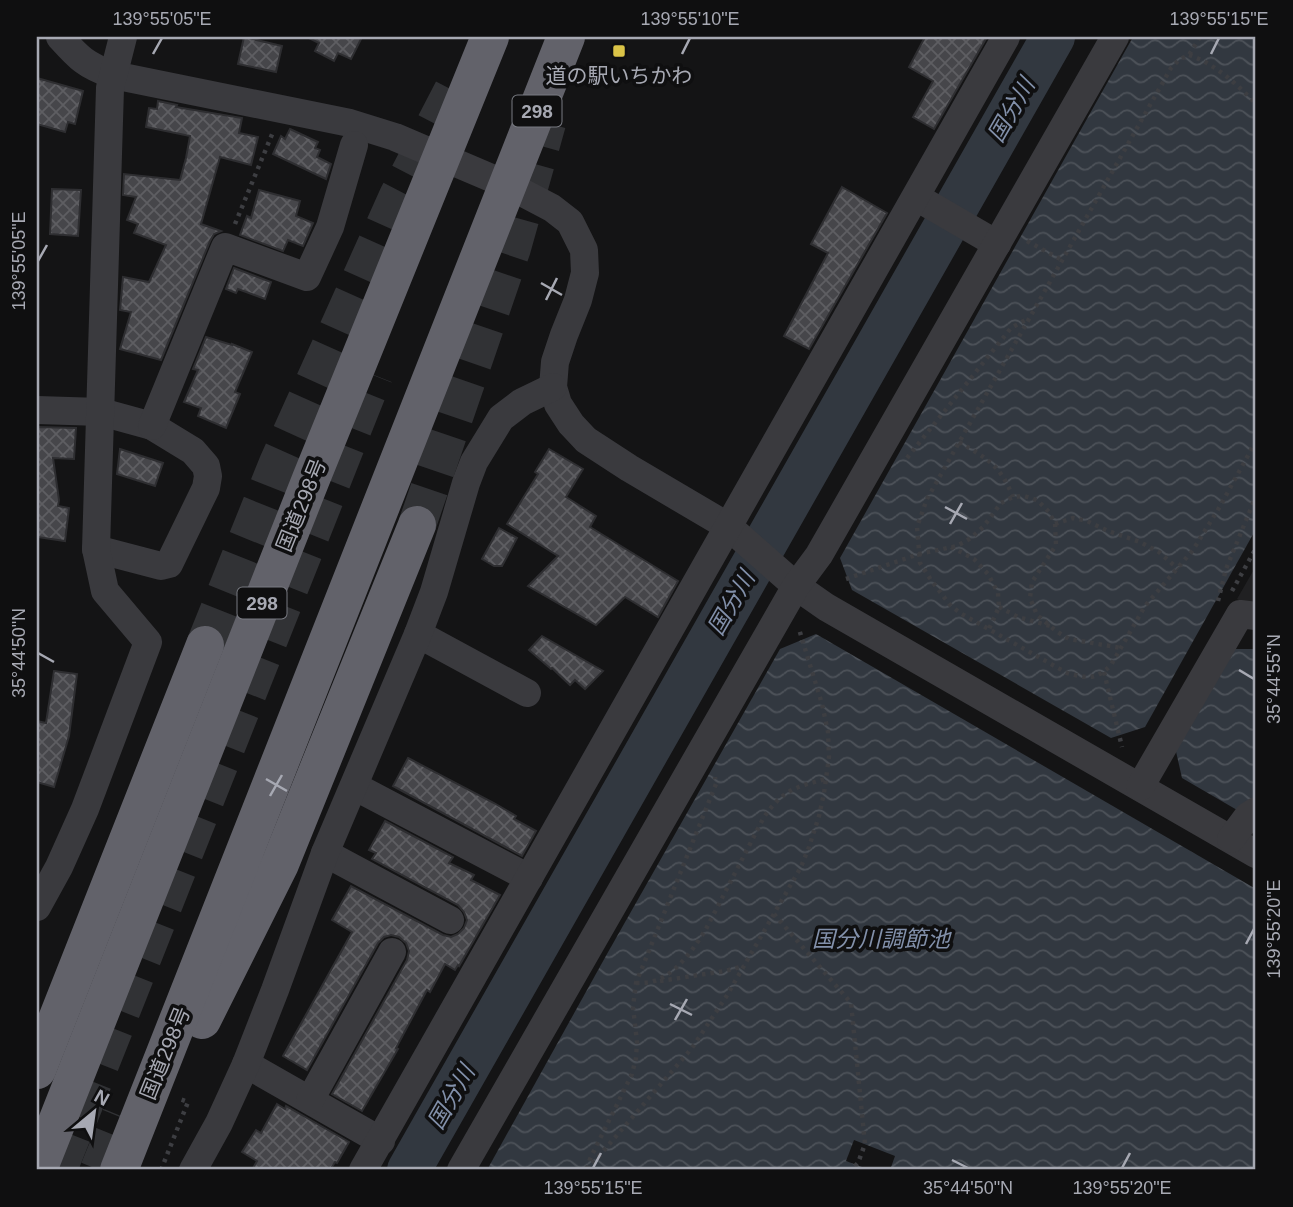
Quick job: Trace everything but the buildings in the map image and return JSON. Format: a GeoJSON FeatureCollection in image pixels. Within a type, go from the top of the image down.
{"type":"FeatureCollection","features":[{"type":"Feature","properties":{"kind":"highway","name":"国道298号"},"geometry":{"type":"LineString","coordinates":[[38,1170],[311,479],[491,37]]}},
{"type":"Feature","properties":{"kind":"highway","name":"国道298号"},"geometry":{"type":"LineString","coordinates":[[119,1170],[566,37]]}},
{"type":"Feature","properties":{"kind":"highway"},"geometry":{"type":"LineString","coordinates":[[119,1170],[201,1023],[280,864],[417,525]]}},
{"type":"Feature","properties":{"kind":"highway"},"geometry":{"type":"LineString","coordinates":[[37,1070],[205,645]]}},
{"type":"Feature","properties":{"kind":"street"},"geometry":{"type":"LineString","coordinates":[[60,37],[78,57],[92,67],[113,75],[350,123],[442,156],[552,208],[570,222],[584,250],[585,273],[555,362],[553,387],[558,404],[586,440],[733,531],[788,579],[826,607],[1256,854]]}},
{"type":"Feature","properties":{"kind":"street"},"geometry":{"type":"LineString","coordinates":[[37,907],[60,867],[86,809],[148,642],[105,591],[96,549],[110,88],[123,37]]}},
{"type":"Feature","properties":{"kind":"street"},"geometry":{"type":"LineString","coordinates":[[363,1170],[529,878],[733,531],[920,199],[1006,37]]}},
{"type":"Feature","properties":{"kind":"street"},"geometry":{"type":"LineString","coordinates":[[461,1170],[788,579],[819,555],[997,237],[1115,37]]}},
{"type":"Feature","properties":{"kind":"street"},"geometry":{"type":"LineString","coordinates":[[152,426],[225,247],[307,277],[330,227],[354,145]]}},
{"type":"Feature","properties":{"kind":"street"},"geometry":{"type":"LineString","coordinates":[[920,199],[997,237]]}},
{"type":"Feature","properties":{"kind":"street"},"geometry":{"type":"LineString","coordinates":[[194,1170],[246,1064],[325,853],[418,634],[434,592],[474,462],[501,418],[522,402],[553,387]]}},
{"type":"Feature","properties":{"kind":"street"},"geometry":{"type":"LineString","coordinates":[[37,410],[101,412],[152,426],[193,451],[206,466],[206,488],[169,564],[161,566],[96,549]]}},
{"type":"Feature","properties":{"kind":"street"},"geometry":{"type":"LineString","coordinates":[[1140,787],[1240,614],[1256,616]]}},
{"type":"Feature","properties":{"kind":"street"},"geometry":{"type":"LineString","coordinates":[[418,634],[527,693]]}},
{"type":"Feature","properties":{"kind":"street"},"geometry":{"type":"LineString","coordinates":[[354,786],[529,878]]}},
{"type":"Feature","properties":{"kind":"street"},"geometry":{"type":"LineString","coordinates":[[1231,839],[1248,816],[1256,811]]}},
{"type":"Feature","properties":{"kind":"street"},"geometry":{"type":"LineString","coordinates":[[325,853],[450,920]]}},
{"type":"Feature","properties":{"kind":"street"},"geometry":{"type":"LineString","coordinates":[[310,1100],[392,952]]}},
{"type":"Feature","properties":{"kind":"street"},"geometry":{"type":"LineString","coordinates":[[246,1064],[381,1141]]}},
{"type":"Feature","properties":{"kind":"path"},"geometry":{"type":"LineString","coordinates":[[1199,37],[1189,55],[1171,68],[927,499],[917,527],[920,563],[950,605],[960,613],[1067,673],[1095,677],[1111,666],[1145,606],[1193,550],[1256,441]]}},
{"type":"Feature","properties":{"kind":"path"},"geometry":{"type":"LineString","coordinates":[[1189,55],[1200,59],[1236,83],[1256,104]]}},
{"type":"Feature","properties":{"kind":"path"},"geometry":{"type":"LineString","coordinates":[[225,247],[283,109]]}},
{"type":"Feature","properties":{"kind":"path"},"geometry":{"type":"LineString","coordinates":[[997,237],[1062,260]]}},
{"type":"Feature","properties":{"kind":"path"},"geometry":{"type":"LineString","coordinates":[[906,458],[1012,328],[1030,318]]}},
{"type":"Feature","properties":{"kind":"path"},"geometry":{"type":"LineString","coordinates":[[959,441],[986,457],[998,468],[1013,497]]}},
{"type":"Feature","properties":{"kind":"path"},"geometry":{"type":"LineString","coordinates":[[846,579],[919,554],[957,545],[971,538],[984,526],[1001,503],[1013,497],[1024,496],[1037,500],[1049,512],[1055,524],[1056,545],[1032,582],[1030,598],[1037,615],[1069,639],[1121,648]]}},
{"type":"Feature","properties":{"kind":"path"},"geometry":{"type":"LineString","coordinates":[[1217,605],[1226,569],[1256,496]]}},
{"type":"Feature","properties":{"kind":"path"},"geometry":{"type":"LineString","coordinates":[[1055,524],[1073,518],[1087,520],[1108,531],[1140,541],[1159,552],[1178,569]]}},
{"type":"Feature","properties":{"kind":"path"},"geometry":{"type":"LineString","coordinates":[[950,547],[974,559],[988,574],[998,593],[999,607],[989,629]]}},
{"type":"Feature","properties":{"kind":"path"},"geometry":{"type":"LineString","coordinates":[[1228,598],[1256,548]]}},
{"type":"Feature","properties":{"kind":"path"},"geometry":{"type":"LineString","coordinates":[[999,607],[1018,617],[1051,626]]}},
{"type":"Feature","properties":{"kind":"path"},"geometry":{"type":"LineString","coordinates":[[587,1170],[705,1030],[801,867],[819,816],[829,757],[828,733],[822,704],[803,641]]}},
{"type":"Feature","properties":{"kind":"path"},"geometry":{"type":"LineString","coordinates":[[1104,672],[1123,751]]}},
{"type":"Feature","properties":{"kind":"path"},"geometry":{"type":"LineString","coordinates":[[587,1170],[632,1074],[636,1058],[633,1007],[636,983],[716,784],[715,771]]}},
{"type":"Feature","properties":{"kind":"path"},"geometry":{"type":"LineString","coordinates":[[652,982],[674,969],[695,946],[772,806],[793,789],[826,779]]}},
{"type":"Feature","properties":{"kind":"path"},"geometry":{"type":"LineString","coordinates":[[774,914],[851,1003],[865,1144],[858,1163],[851,1170]]}},
{"type":"Feature","properties":{"kind":"path"},"geometry":{"type":"LineString","coordinates":[[636,983],[744,966]]}},
{"type":"Feature","properties":{"kind":"path"},"geometry":{"type":"LineString","coordinates":[[162,1170],[188,1102]]}},
{"type":"Feature","properties":{"kind":"shaded area"},"geometry":{"type":"Polygon","coordinates":[[[1256,566],[1256,610],[1237,599],[1256,566]]]}},
{"type":"Feature","properties":{"kind":"water"},"geometry":{"type":"Polygon","coordinates":[[[1133,37],[1256,37],[1256,529],[1145,727],[1111,738],[852,590],[840,558],[1133,37]]]}},
{"type":"Feature","properties":{"kind":"water","name":"国分川調節池"},"geometry":{"type":"Polygon","coordinates":[[[816,634],[1256,889],[1256,1170],[487,1170],[780,649],[816,634]]]}},
{"type":"Feature","properties":{"kind":"water"},"geometry":{"type":"Polygon","coordinates":[[[1231,649],[1256,649],[1256,821],[1182,778],[1175,747],[1231,649]]]}},
{"type":"Feature","properties":{"kind":"pier"},"geometry":{"type":"Polygon","coordinates":[[[854,1140],[895,1156],[890,1170],[870,1170],[846,1161],[854,1140]]]}},
{"type":"Feature","properties":{"kind":"waterway","name":"国分川"},"geometry":{"type":"LineString","coordinates":[[409,1170],[1053,37]]}},
{"type":"Feature","properties":{"kind":"tunnel"},"geometry":{"type":"LineString","coordinates":[[205,645],[278,463],[398,196],[454,88]]}},
{"type":"Feature","properties":{"kind":"tunnel"},"geometry":{"type":"LineString","coordinates":[[417,525],[512,248],[547,123]]}},
{"type":"Feature","properties":{"kind":"tunnel"},"geometry":{"type":"LineString","coordinates":[[58,1170],[374,375]]}},
{"type":"Feature","properties":{"kind":"tunnel"},"geometry":{"type":"LineString","coordinates":[[99,1170],[121,1116]]}},
{"type":"Feature","properties":{"kind":"place","name":"道の駅いちかわ"},"geometry":{"type":"Point","coordinates":[619,51]}}]}
